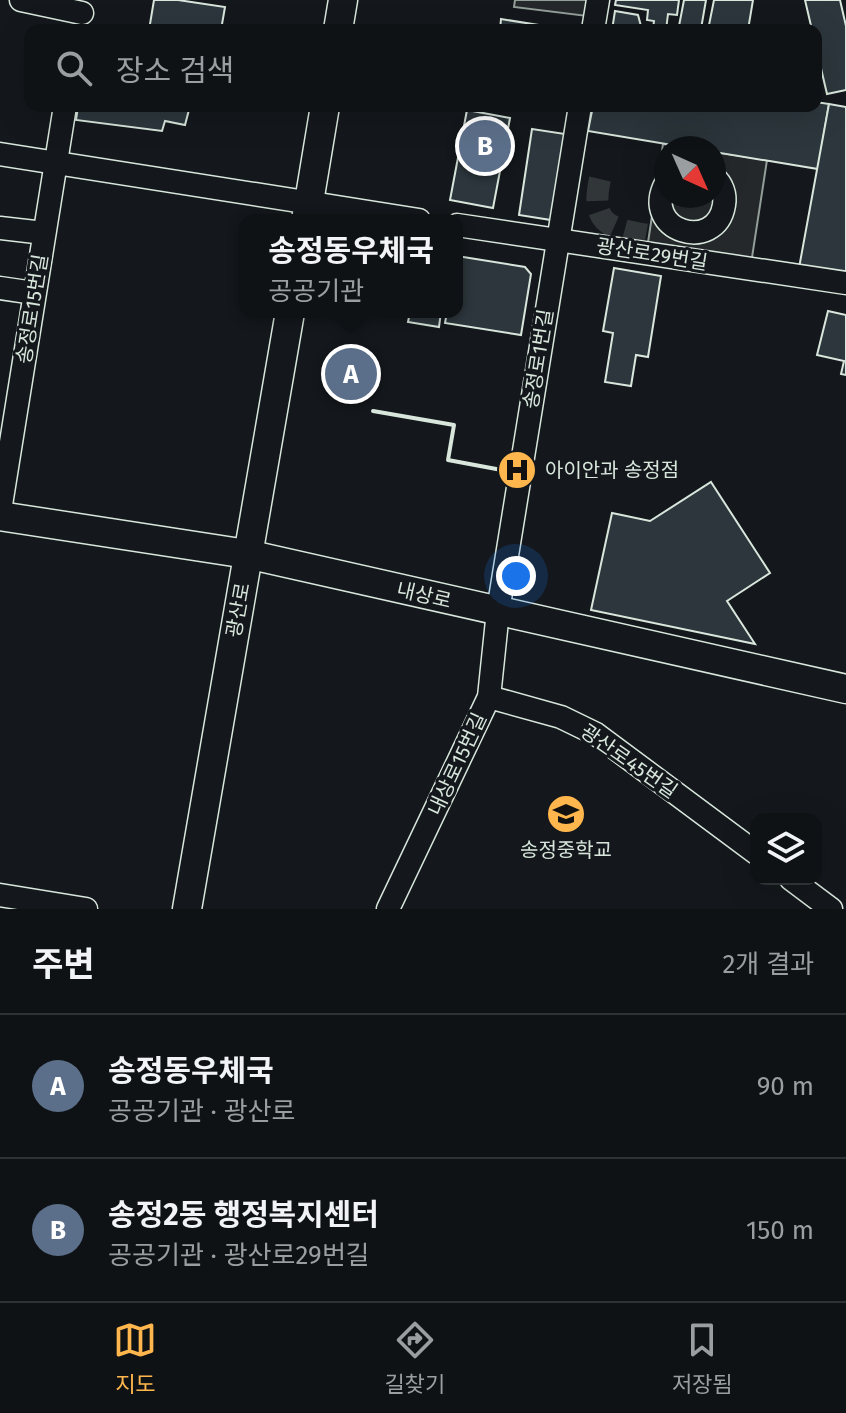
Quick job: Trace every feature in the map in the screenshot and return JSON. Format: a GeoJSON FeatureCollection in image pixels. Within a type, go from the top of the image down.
{"type":"FeatureCollection","features":[{"type":"Feature","properties":{"kind":"main road"},"geometry":{"type":"LineString","coordinates":[[339,24],[343,0]]}},
{"type":"Feature","properties":{"kind":"main road"},"geometry":{"type":"LineString","coordinates":[[307,212],[324,112]]}},
{"type":"Feature","properties":{"kind":"main road","name":"광산로"},"geometry":{"type":"LineString","coordinates":[[187,909],[289,318]]}},
{"type":"Feature","properties":{"kind":"main road","name":"내상로"},"geometry":{"type":"LineString","coordinates":[[0,514],[247,554],[846,689]]}},
{"type":"Feature","properties":{"kind":"street"},"geometry":{"type":"LineString","coordinates":[[21,0],[81,14]]}},
{"type":"Feature","properties":{"kind":"street"},"geometry":{"type":"LineString","coordinates":[[594,24],[598,0]]}},
{"type":"Feature","properties":{"kind":"street","name":"송정로15번길"},"geometry":{"type":"LineString","coordinates":[[0,514],[64,112]]}},
{"type":"Feature","properties":{"kind":"street","name":"송정로1번길"},"geometry":{"type":"LineString","coordinates":[[498,611],[579,112]]}},
{"type":"Feature","properties":{"kind":"street"},"geometry":{"type":"LineString","coordinates":[[0,154],[307,212],[335,214]]}},
{"type":"Feature","properties":{"kind":"street"},"geometry":{"type":"LineString","coordinates":[[662,208],[665,232]]}},
{"type":"Feature","properties":{"kind":"street"},"geometry":{"type":"LineString","coordinates":[[693,260],[724,208]]}},
{"type":"Feature","properties":{"kind":"street","name":"광산로29번길"},"geometry":{"type":"LineString","coordinates":[[463,226],[846,283]]}},
{"type":"Feature","properties":{"kind":"street"},"geometry":{"type":"LineString","coordinates":[[665,232],[695,233],[713,226]]}},
{"type":"Feature","properties":{"kind":"street"},"geometry":{"type":"LineString","coordinates":[[0,228],[44,233]]}},
{"type":"Feature","properties":{"kind":"street"},"geometry":{"type":"LineString","coordinates":[[665,232],[685,239],[693,260]]}},
{"type":"Feature","properties":{"kind":"street"},"geometry":{"type":"LineString","coordinates":[[0,288],[34,293]]}},
{"type":"Feature","properties":{"kind":"street","name":"내상로15번길"},"geometry":{"type":"LineString","coordinates":[[388,909],[489,697],[498,611]]}},
{"type":"Feature","properties":{"kind":"street","name":"광산로45번길"},"geometry":{"type":"LineString","coordinates":[[489,697],[561,717],[596,734],[750,849]]}},
{"type":"Feature","properties":{"kind":"street"},"geometry":{"type":"LineString","coordinates":[[799,885],[831,909]]}},
{"type":"Feature","properties":{"kind":"street"},"geometry":{"type":"LineString","coordinates":[[0,895],[86,909]]}},
{"type":"Feature","properties":{"kind":"shaded area"},"geometry":{"type":"Polygon","coordinates":[[[515,0],[598,0],[595,17],[514,7],[515,0]]]}},
{"type":"Feature","properties":{"kind":"shaded area"},"geometry":{"type":"Polygon","coordinates":[[[726,154],[767,160],[751,264],[647,249],[654,203],[654,208],[726,208],[726,154]]]}},
{"type":"Feature","properties":{"kind":"building"},"geometry":{"type":"Polygon","coordinates":[[[154,0],[225,7],[222,24],[150,24],[154,0]]]}},
{"type":"Feature","properties":{"kind":"building"},"geometry":{"type":"Polygon","coordinates":[[[616,0],[679,0],[677,15],[668,14],[667,24],[654,24],[654,21],[647,20],[648,10],[615,5],[616,0]]]}},
{"type":"Feature","properties":{"kind":"building"},"geometry":{"type":"Polygon","coordinates":[[[684,0],[706,0],[702,24],[679,24],[684,0]]]}},
{"type":"Feature","properties":{"kind":"building"},"geometry":{"type":"Polygon","coordinates":[[[714,0],[753,0],[749,24],[709,24],[714,0]]]}},
{"type":"Feature","properties":{"kind":"building"},"geometry":{"type":"Polygon","coordinates":[[[805,0],[840,0],[846,26],[846,90],[827,94],[822,73],[822,24],[811,24],[805,0]]]}},
{"type":"Feature","properties":{"kind":"building"},"geometry":{"type":"Polygon","coordinates":[[[615,11],[638,15],[640,24],[613,24],[615,11]]]}},
{"type":"Feature","properties":{"kind":"building"},"geometry":{"type":"Polygon","coordinates":[[[501,19],[532,24],[501,24],[501,19]]]}},
{"type":"Feature","properties":{"kind":"building"},"geometry":{"type":"Polygon","coordinates":[[[822,103],[829,104],[818,169],[726,154],[726,136],[654,136],[654,142],[588,131],[592,112],[822,112],[822,103]]]}},
{"type":"Feature","properties":{"kind":"building"},"geometry":{"type":"Polygon","coordinates":[[[829,104],[846,107],[846,276],[799,268],[829,104]]]}},
{"type":"Feature","properties":{"kind":"building"},"geometry":{"type":"Polygon","coordinates":[[[77,112],[188,112],[185,125],[165,121],[162,131],[76,120],[77,112]]]}},
{"type":"Feature","properties":{"kind":"building"},"geometry":{"type":"Polygon","coordinates":[[[467,112],[510,118],[493,208],[450,200],[467,112]]]}},
{"type":"Feature","properties":{"kind":"building"},"geometry":{"type":"Polygon","coordinates":[[[532,129],[565,134],[551,220],[519,215],[532,129]]]}},
{"type":"Feature","properties":{"kind":"building"},"geometry":{"type":"Polygon","coordinates":[[[463,257],[525,267],[531,274],[521,335],[445,323],[446,318],[463,318],[463,257]]]}},
{"type":"Feature","properties":{"kind":"building"},"geometry":{"type":"Polygon","coordinates":[[[614,268],[661,276],[648,357],[636,355],[631,386],[605,382],[613,333],[603,331],[614,268]]]}},
{"type":"Feature","properties":{"kind":"building"},"geometry":{"type":"Polygon","coordinates":[[[828,311],[846,315],[846,375],[841,374],[844,361],[817,355],[828,311]]]}},
{"type":"Feature","properties":{"kind":"building"},"geometry":{"type":"Polygon","coordinates":[[[409,318],[440,318],[439,327],[408,322],[409,318]]]}},
{"type":"Feature","properties":{"kind":"building"},"geometry":{"type":"Polygon","coordinates":[[[711,482],[770,573],[727,601],[755,644],[591,610],[612,513],[650,521],[711,482]]]}},
{"type":"Feature","properties":{"kind":"tunnel"},"geometry":{"type":"LineString","coordinates":[[600,179],[598,208],[602,217],[616,228],[654,236]]}},
{"type":"Feature","properties":{"kind":"wall"},"geometry":{"type":"LineString","coordinates":[[373,411],[454,425],[448,460],[507,471]]}},
{"type":"Feature","properties":{"kind":"place","name":"송정2동 행정복지센터"},"geometry":{"type":"Point","coordinates":[485,146]}},
{"type":"Feature","properties":{"kind":"place","name":"송정동우체국"},"geometry":{"type":"Point","coordinates":[351,374]}},
{"type":"Feature","properties":{"kind":"place","name":"아이안과 송정점"},"geometry":{"type":"Point","coordinates":[517,470]}},
{"type":"Feature","properties":{"kind":"place","name":"송정중학교"},"geometry":{"type":"Point","coordinates":[566,814]}}]}
